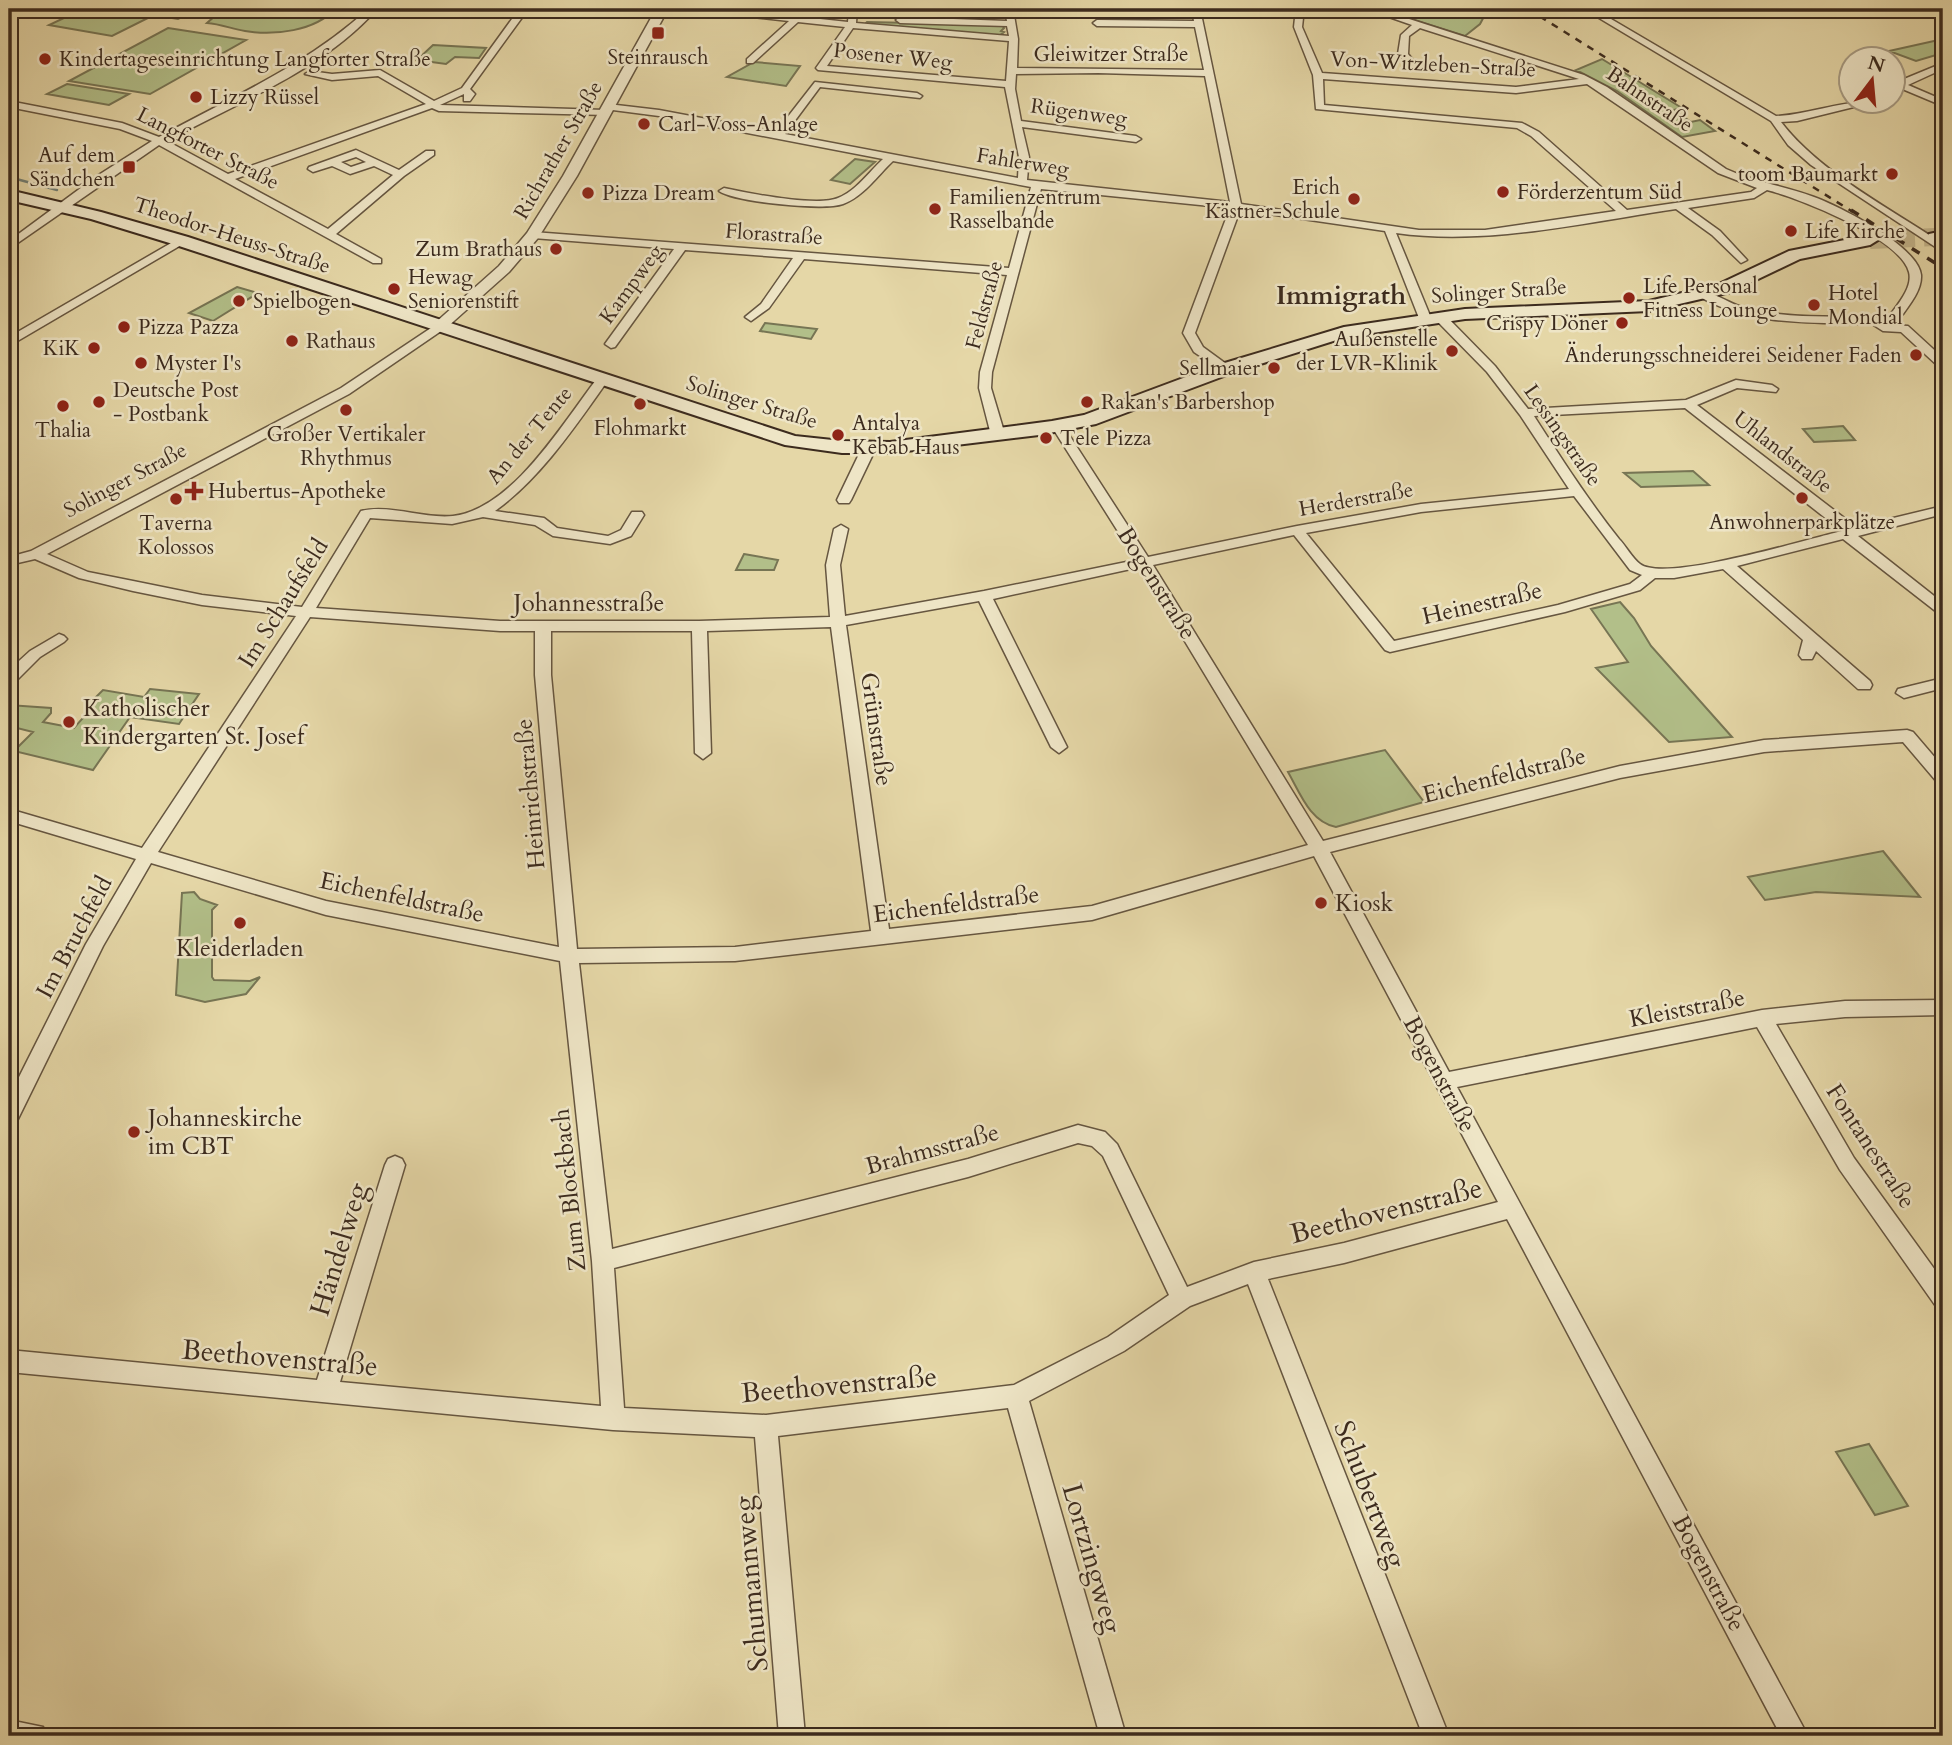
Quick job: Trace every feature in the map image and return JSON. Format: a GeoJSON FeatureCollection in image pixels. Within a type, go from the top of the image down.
{"type":"FeatureCollection","features":[{"type":"Feature","properties":{"kind":"main road","name":"Theodor-Heuss-Straße"},"geometry":{"type":"LineString","coordinates":[[9,195],[63,207],[182,241],[440,326]]}},
{"type":"Feature","properties":{"kind":"main road","name":"Solinger Straße"},"geometry":{"type":"LineString","coordinates":[[440,326],[792,441],[868,450],[903,448],[1058,427],[1089,420],[1225,369],[1343,332],[1433,318],[1511,310],[1648,306],[1709,294],[1795,255],[1870,240]]}},
{"type":"Feature","properties":{"kind":"street"},"geometry":{"type":"LineString","coordinates":[[9,246],[159,141],[313,57],[358,24],[373,9]]}},
{"type":"Feature","properties":{"kind":"street"},"geometry":{"type":"LineString","coordinates":[[489,9],[661,11]]}},
{"type":"Feature","properties":{"kind":"street"},"geometry":{"type":"LineString","coordinates":[[227,178],[465,90],[524,9]]}},
{"type":"Feature","properties":{"kind":"street"},"geometry":{"type":"LineString","coordinates":[[707,9],[1014,39]]}},
{"type":"Feature","properties":{"kind":"street"},"geometry":{"type":"LineString","coordinates":[[852,23],[853,9]]}},
{"type":"Feature","properties":{"kind":"street"},"geometry":{"type":"LineString","coordinates":[[1009,9],[1014,39],[1007,84],[1025,163],[1024,179],[1021,183]]}},
{"type":"Feature","properties":{"kind":"street"},"geometry":{"type":"LineString","coordinates":[[1196,9],[1237,206],[1189,333],[1198,348],[1225,369]]}},
{"type":"Feature","properties":{"kind":"street"},"geometry":{"type":"LineString","coordinates":[[1300,9],[1297,22],[1299,33],[1318,76],[1318,105],[1323,109],[1502,122],[1525,127],[1626,214]]}},
{"type":"Feature","properties":{"kind":"street","name":"Bahnstraße"},"geometry":{"type":"LineString","coordinates":[[1370,9],[1557,67],[1604,89],[1723,171],[1765,187],[1818,202],[1907,258],[1916,274],[1903,308],[1896,315]]}},
{"type":"Feature","properties":{"kind":"street"},"geometry":{"type":"LineString","coordinates":[[1588,9],[1774,119],[1792,143],[1815,163],[1940,240]]}},
{"type":"Feature","properties":{"kind":"street","name":"Richrather Straße"},"geometry":{"type":"LineString","coordinates":[[440,326],[504,269],[533,235],[661,11]]}},
{"type":"Feature","properties":{"kind":"street"},"geometry":{"type":"LineString","coordinates":[[750,61],[796,19]]}},
{"type":"Feature","properties":{"kind":"street"},"geometry":{"type":"LineString","coordinates":[[852,23],[1012,24]]}},
{"type":"Feature","properties":{"kind":"street","name":"Posener Weg"},"geometry":{"type":"LineString","coordinates":[[852,23],[821,68],[1007,84]]}},
{"type":"Feature","properties":{"kind":"street"},"geometry":{"type":"LineString","coordinates":[[1097,23],[1199,24]]}},
{"type":"Feature","properties":{"kind":"street"},"geometry":{"type":"LineString","coordinates":[[1408,60],[1403,54],[1405,35],[1419,24]]}},
{"type":"Feature","properties":{"kind":"street"},"geometry":{"type":"LineString","coordinates":[[1906,82],[1943,66]]}},
{"type":"Feature","properties":{"kind":"street","name":"Gleiwitzer Straße"},"geometry":{"type":"LineString","coordinates":[[1011,71],[1210,73]]}},
{"type":"Feature","properties":{"kind":"street"},"geometry":{"type":"LineString","coordinates":[[310,74],[332,77],[380,73],[432,104]]}},
{"type":"Feature","properties":{"kind":"street","name":"Von-Witzleben-Straße"},"geometry":{"type":"LineString","coordinates":[[1318,76],[1516,90],[1589,81]]}},
{"type":"Feature","properties":{"kind":"street"},"geometry":{"type":"LineString","coordinates":[[779,136],[818,84],[917,96]]}},
{"type":"Feature","properties":{"kind":"street"},"geometry":{"type":"LineString","coordinates":[[460,108],[470,94],[465,90]]}},
{"type":"Feature","properties":{"kind":"street"},"geometry":{"type":"LineString","coordinates":[[1906,90],[1943,103]]}},
{"type":"Feature","properties":{"kind":"street","name":"Langforter Straße"},"geometry":{"type":"LineString","coordinates":[[9,104],[122,126],[159,141],[377,261]]}},
{"type":"Feature","properties":{"kind":"street","name":"Fahlerweg"},"geometry":{"type":"LineString","coordinates":[[432,104],[439,108],[659,113],[1037,186],[1237,206],[1391,231],[1446,235],[1485,233],[1754,195],[1765,187]]}},
{"type":"Feature","properties":{"kind":"street"},"geometry":{"type":"LineString","coordinates":[[1774,119],[1797,118],[1836,109]]}},
{"type":"Feature","properties":{"kind":"street","name":"Rügenweg"},"geometry":{"type":"LineString","coordinates":[[1016,123],[1136,139]]}},
{"type":"Feature","properties":{"kind":"street"},"geometry":{"type":"LineString","coordinates":[[313,169],[356,153],[400,174]]}},
{"type":"Feature","properties":{"kind":"street"},"geometry":{"type":"LineString","coordinates":[[329,234],[400,174],[430,153]]}},
{"type":"Feature","properties":{"kind":"street"},"geometry":{"type":"LineString","coordinates":[[724,191],[745,197],[835,204],[889,159]]}},
{"type":"Feature","properties":{"kind":"street","name":"Feldstraße"},"geometry":{"type":"LineString","coordinates":[[998,435],[985,388],[986,372],[1037,186]]}},
{"type":"Feature","properties":{"kind":"street"},"geometry":{"type":"LineString","coordinates":[[1679,206],[1716,233],[1741,260]]}},
{"type":"Feature","properties":{"kind":"street"},"geometry":{"type":"LineString","coordinates":[[1391,231],[1433,318]]}},
{"type":"Feature","properties":{"kind":"street","name":"Florastraße"},"geometry":{"type":"LineString","coordinates":[[533,235],[1013,272]]}},
{"type":"Feature","properties":{"kind":"street"},"geometry":{"type":"LineString","coordinates":[[9,342],[182,241]]}},
{"type":"Feature","properties":{"kind":"street","name":"Kampweg"},"geometry":{"type":"LineString","coordinates":[[611,345],[682,246]]}},
{"type":"Feature","properties":{"kind":"street"},"geometry":{"type":"LineString","coordinates":[[751,317],[765,306],[801,255]]}},
{"type":"Feature","properties":{"kind":"street"},"geometry":{"type":"LineString","coordinates":[[1709,294],[1718,304],[1746,313],[1875,321],[1887,328],[1903,329],[1943,363]]}},
{"type":"Feature","properties":{"kind":"street"},"geometry":{"type":"LineString","coordinates":[[1875,321],[1875,317],[1881,314],[1896,315],[1908,323],[1903,329]]}},
{"type":"Feature","properties":{"kind":"street","name":"Lessingstraße"},"geometry":{"type":"LineString","coordinates":[[1433,318],[1491,369],[1525,413],[1577,492],[1635,567],[1652,574]]}},
{"type":"Feature","properties":{"kind":"street","name":"Solinger Straße"},"geometry":{"type":"LineString","coordinates":[[9,561],[36,554],[345,391],[440,326]]}},
{"type":"Feature","properties":{"kind":"street","name":"An der Tente"},"geometry":{"type":"LineString","coordinates":[[483,513],[504,498],[544,454],[603,379]]}},
{"type":"Feature","properties":{"kind":"street","name":"Uhlandstraße"},"geometry":{"type":"LineString","coordinates":[[1525,413],[1688,404],[1736,384],[1772,389]]}},
{"type":"Feature","properties":{"kind":"street","name":"Uhlandstraße"},"geometry":{"type":"LineString","coordinates":[[1688,404],[1943,610]]}},
{"type":"Feature","properties":{"kind":"street","name":"Bogenstraße"},"geometry":{"type":"LineString","coordinates":[[1058,427],[1145,563],[1319,848],[1795,1736]]}},
{"type":"Feature","properties":{"kind":"street"},"geometry":{"type":"LineString","coordinates":[[844,500],[868,450]]}},
{"type":"Feature","properties":{"kind":"street","name":"Herderstraße"},"geometry":{"type":"LineString","coordinates":[[1145,563],[1297,530],[1421,508],[1577,492]]}},
{"type":"Feature","properties":{"kind":"street","name":"Heinestraße"},"geometry":{"type":"LineString","coordinates":[[1297,530],[1390,647],[1548,612],[1634,587],[1652,574],[1674,574],[1726,564],[1943,510]]}},
{"type":"Feature","properties":{"kind":"street"},"geometry":{"type":"LineString","coordinates":[[483,513],[539,521],[553,532],[610,540],[626,533],[637,515]]}},
{"type":"Feature","properties":{"kind":"street","name":"Im Schaufsfeld"},"geometry":{"type":"LineString","coordinates":[[146,856],[306,612],[366,514],[452,520],[483,513]]}},
{"type":"Feature","properties":{"kind":"street","name":"Grünstraße"},"geometry":{"type":"LineString","coordinates":[[841,529],[833,565],[838,622],[881,937]]}},
{"type":"Feature","properties":{"kind":"street","name":"Johannesstraße"},"geometry":{"type":"LineString","coordinates":[[36,554],[84,575],[202,600],[306,612],[500,626],[699,626],[838,622],[1145,563]]}},
{"type":"Feature","properties":{"kind":"street"},"geometry":{"type":"LineString","coordinates":[[1726,564],[1864,685]]}},
{"type":"Feature","properties":{"kind":"street"},"geometry":{"type":"LineString","coordinates":[[984,596],[1059,747]]}},
{"type":"Feature","properties":{"kind":"street","name":"Heinrichstraße"},"geometry":{"type":"LineString","coordinates":[[543,626],[543,675],[569,956]]}},
{"type":"Feature","properties":{"kind":"street"},"geometry":{"type":"LineString","coordinates":[[699,626],[703,753]]}},
{"type":"Feature","properties":{"kind":"street"},"geometry":{"type":"LineString","coordinates":[[1807,655],[1811,638]]}},
{"type":"Feature","properties":{"kind":"street"},"geometry":{"type":"LineString","coordinates":[[9,679],[34,654],[59,639]]}},
{"type":"Feature","properties":{"kind":"street"},"geometry":{"type":"LineString","coordinates":[[1904,693],[1943,683]]}},
{"type":"Feature","properties":{"kind":"street","name":"Eichenfeldstraße"},"geometry":{"type":"LineString","coordinates":[[9,815],[326,908],[569,956],[735,954],[1091,913],[1319,848],[1552,788],[1681,760],[1763,746],[1907,736],[1943,778]]}},
{"type":"Feature","properties":{"kind":"street","name":"Im Bruchfeld"},"geometry":{"type":"LineString","coordinates":[[9,1116],[95,944],[146,856]]}},
{"type":"Feature","properties":{"kind":"street","name":"Zum Blockbach"},"geometry":{"type":"LineString","coordinates":[[569,956],[603,1261],[613,1419]]}},
{"type":"Feature","properties":{"kind":"street","name":"Kleiststraße"},"geometry":{"type":"LineString","coordinates":[[1444,1081],[1762,1018],[1844,1009],[1943,1007]]}},
{"type":"Feature","properties":{"kind":"street","name":"Fontanestraße"},"geometry":{"type":"LineString","coordinates":[[1762,1018],[1847,1164],[1943,1298]]}},
{"type":"Feature","properties":{"kind":"street","name":"Brahmsstraße"},"geometry":{"type":"LineString","coordinates":[[603,1261],[954,1172],[1078,1134],[1098,1138],[1110,1150],[1182,1299]]}},
{"type":"Feature","properties":{"kind":"street","name":"Händelweg"},"geometry":{"type":"LineString","coordinates":[[325,1392],[395,1165]]}},
{"type":"Feature","properties":{"kind":"street","name":"Beethovenstraße"},"geometry":{"type":"LineString","coordinates":[[9,1361],[613,1419],[766,1426],[1016,1396],[1116,1344],[1182,1299],[1254,1272],[1344,1254],[1512,1208]]}},
{"type":"Feature","properties":{"kind":"street","name":"Schubertweg"},"geometry":{"type":"LineString","coordinates":[[1254,1272],[1436,1736]]}},
{"type":"Feature","properties":{"kind":"street","name":"Lortzingweg"},"geometry":{"type":"LineString","coordinates":[[1016,1396],[1113,1736]]}},
{"type":"Feature","properties":{"kind":"street","name":"Schumannweg"},"geometry":{"type":"LineString","coordinates":[[766,1426],[792,1736]]}},
{"type":"Feature","properties":{"kind":"street"},"geometry":{"type":"LineString","coordinates":[[9,1733],[34,1736]]}},
{"type":"Feature","properties":{"kind":"green space"},"geometry":{"type":"Polygon","coordinates":[[[83,9],[148,18],[112,36],[49,25],[83,9]]]}},
{"type":"Feature","properties":{"kind":"green space"},"geometry":{"type":"Polygon","coordinates":[[[116,9],[209,9],[198,17],[186,15],[178,19],[116,9]]]}},
{"type":"Feature","properties":{"kind":"green space"},"geometry":{"type":"Polygon","coordinates":[[[223,9],[335,9],[305,27],[268,33],[207,23],[223,9]]]}},
{"type":"Feature","properties":{"kind":"green space"},"geometry":{"type":"Polygon","coordinates":[[[1380,9],[1488,9],[1480,24],[1465,36],[1380,9]]]}},
{"type":"Feature","properties":{"kind":"green space"},"geometry":{"type":"Polygon","coordinates":[[[865,24],[1002,25],[1004,28],[1001,31],[1004,32],[999,36],[865,24]]]}},
{"type":"Feature","properties":{"kind":"green space"},"geometry":{"type":"Polygon","coordinates":[[[168,28],[246,40],[150,94],[69,81],[168,28]]]}},
{"type":"Feature","properties":{"kind":"green space"},"geometry":{"type":"Polygon","coordinates":[[[1943,39],[1943,53],[1916,61],[1906,57],[1906,47],[1943,39]]]}},
{"type":"Feature","properties":{"kind":"green space"},"geometry":{"type":"Polygon","coordinates":[[[433,45],[486,48],[479,58],[455,57],[446,64],[417,60],[433,45]]]}},
{"type":"Feature","properties":{"kind":"green space"},"geometry":{"type":"Polygon","coordinates":[[[1602,59],[1682,108],[1674,110],[1691,122],[1700,120],[1715,131],[1682,137],[1617,91],[1576,70],[1602,59]]]}},
{"type":"Feature","properties":{"kind":"green space"},"geometry":{"type":"Polygon","coordinates":[[[754,62],[800,66],[786,86],[727,77],[754,62]]]}},
{"type":"Feature","properties":{"kind":"green space"},"geometry":{"type":"Polygon","coordinates":[[[67,84],[129,94],[109,105],[47,94],[67,84]]]}},
{"type":"Feature","properties":{"kind":"green space"},"geometry":{"type":"Polygon","coordinates":[[[855,159],[875,162],[850,184],[831,180],[855,159]]]}},
{"type":"Feature","properties":{"kind":"green space"},"geometry":{"type":"Polygon","coordinates":[[[237,287],[258,293],[213,321],[189,313],[237,287]]]}},
{"type":"Feature","properties":{"kind":"green space"},"geometry":{"type":"Polygon","coordinates":[[[765,323],[817,329],[811,339],[760,331],[765,323]]]}},
{"type":"Feature","properties":{"kind":"green space"},"geometry":{"type":"Polygon","coordinates":[[[1843,426],[1855,440],[1814,442],[1803,429],[1843,426]]]}},
{"type":"Feature","properties":{"kind":"green space"},"geometry":{"type":"Polygon","coordinates":[[[1693,471],[1709,485],[1641,487],[1624,473],[1693,471]]]}},
{"type":"Feature","properties":{"kind":"green space"},"geometry":{"type":"Polygon","coordinates":[[[744,554],[778,560],[774,570],[736,570],[744,554]]]}},
{"type":"Feature","properties":{"kind":"green space"},"geometry":{"type":"Polygon","coordinates":[[[1620,602],[1634,618],[1651,646],[1732,737],[1669,742],[1596,668],[1628,662],[1591,609],[1620,602]]]}},
{"type":"Feature","properties":{"kind":"green space","name":"Katholischer Kindergarten St. Josef"},"geometry":{"type":"Polygon","coordinates":[[[150,689],[199,694],[179,724],[130,717],[93,770],[14,751],[33,732],[9,726],[9,705],[51,708],[51,713],[43,722],[74,728],[92,708],[87,706],[103,690],[144,697],[150,689]]]}},
{"type":"Feature","properties":{"kind":"green space"},"geometry":{"type":"Polygon","coordinates":[[[1385,750],[1424,802],[1336,827],[1327,824],[1313,813],[1288,772],[1385,750]]]}},
{"type":"Feature","properties":{"kind":"green space"},"geometry":{"type":"Polygon","coordinates":[[[1883,851],[1920,897],[1816,892],[1765,900],[1748,877],[1883,851]]]}},
{"type":"Feature","properties":{"kind":"green space"},"geometry":{"type":"Polygon","coordinates":[[[194,892],[200,899],[217,905],[212,910],[212,977],[214,980],[250,981],[260,977],[246,994],[205,1002],[176,995],[182,893],[194,892]]]}},
{"type":"Feature","properties":{"kind":"green space"},"geometry":{"type":"Polygon","coordinates":[[[1869,1444],[1908,1506],[1875,1515],[1836,1452],[1869,1444]]]}},
{"type":"Feature","properties":{"kind":"waterway"},"geometry":{"type":"LineString","coordinates":[[9,177],[57,190]]}},
{"type":"Feature","properties":{"kind":"tunnel"},"geometry":{"type":"LineString","coordinates":[[1870,240],[1935,237]]}},
{"type":"Feature","properties":{"kind":"railway"},"geometry":{"type":"LineString","coordinates":[[1528,9],[1853,212]]}},
{"type":"Feature","properties":{"kind":"railway"},"geometry":{"type":"LineString","coordinates":[[1851,210],[1943,268]]}},
{"type":"Feature","properties":{"kind":"place","name":"Steinrausch"},"geometry":{"type":"Point","coordinates":[658,33]}},
{"type":"Feature","properties":{"kind":"place","name":"Kindertageseinrichtung Langforter Straße"},"geometry":{"type":"Point","coordinates":[45,59]}},
{"type":"Feature","properties":{"kind":"place","name":"Lizzy Rüssel"},"geometry":{"type":"Point","coordinates":[196,97]}},
{"type":"Feature","properties":{"kind":"place","name":"Carl-Voss-Anlage"},"geometry":{"type":"Point","coordinates":[644,124]}},
{"type":"Feature","properties":{"kind":"place","name":"Auf dem Sändchen"},"geometry":{"type":"Point","coordinates":[129,167]}},
{"type":"Feature","properties":{"kind":"place","name":"toom Baumarkt"},"geometry":{"type":"Point","coordinates":[1892,174]}},
{"type":"Feature","properties":{"kind":"place","name":"Förderzentum Süd"},"geometry":{"type":"Point","coordinates":[1503,192]}},
{"type":"Feature","properties":{"kind":"place","name":"Pizza Dream"},"geometry":{"type":"Point","coordinates":[588,193]}},
{"type":"Feature","properties":{"kind":"place","name":"Erich Kästner-Schule"},"geometry":{"type":"Point","coordinates":[1354,199]}},
{"type":"Feature","properties":{"kind":"place","name":"Familienzentrum Rasselbande"},"geometry":{"type":"Point","coordinates":[935,209]}},
{"type":"Feature","properties":{"kind":"place","name":"Life Kirche"},"geometry":{"type":"Point","coordinates":[1791,231]}},
{"type":"Feature","properties":{"kind":"place","name":"Zum Brathaus"},"geometry":{"type":"Point","coordinates":[556,249]}},
{"type":"Feature","properties":{"kind":"place","name":"Hewag Seniorenstift"},"geometry":{"type":"Point","coordinates":[394,289]}},
{"type":"Feature","properties":{"kind":"place","name":"Life Personal Fitness Lounge"},"geometry":{"type":"Point","coordinates":[1629,298]}},
{"type":"Feature","properties":{"kind":"place","name":"Spielbogen"},"geometry":{"type":"Point","coordinates":[239,301]}},
{"type":"Feature","properties":{"kind":"place","name":"Hotel Mondial"},"geometry":{"type":"Point","coordinates":[1814,305]}},
{"type":"Feature","properties":{"kind":"place","name":"Crispy Döner"},"geometry":{"type":"Point","coordinates":[1622,323]}},
{"type":"Feature","properties":{"kind":"place","name":"Pizza Pazza"},"geometry":{"type":"Point","coordinates":[124,327]}},
{"type":"Feature","properties":{"kind":"place","name":"Rathaus"},"geometry":{"type":"Point","coordinates":[292,341]}},
{"type":"Feature","properties":{"kind":"place","name":"KiK"},"geometry":{"type":"Point","coordinates":[94,348]}},
{"type":"Feature","properties":{"kind":"place","name":"Außenstelle der LVR-Klinik"},"geometry":{"type":"Point","coordinates":[1452,351]}},
{"type":"Feature","properties":{"kind":"place","name":"Änderungsschneiderei Seidener Faden"},"geometry":{"type":"Point","coordinates":[1916,355]}},
{"type":"Feature","properties":{"kind":"place","name":"Myster I's"},"geometry":{"type":"Point","coordinates":[141,363]}},
{"type":"Feature","properties":{"kind":"place","name":"Sellmaier"},"geometry":{"type":"Point","coordinates":[1274,368]}},
{"type":"Feature","properties":{"kind":"place","name":"Deutsche Post - Postbank"},"geometry":{"type":"Point","coordinates":[99,402]}},
{"type":"Feature","properties":{"kind":"place","name":"Rakan's Barbershop"},"geometry":{"type":"Point","coordinates":[1087,402]}},
{"type":"Feature","properties":{"kind":"place","name":"Flohmarkt"},"geometry":{"type":"Point","coordinates":[640,404]}},
{"type":"Feature","properties":{"kind":"place","name":"Thalia"},"geometry":{"type":"Point","coordinates":[63,406]}},
{"type":"Feature","properties":{"kind":"place","name":"Großer Vertikaler Rhythmus"},"geometry":{"type":"Point","coordinates":[346,410]}},
{"type":"Feature","properties":{"kind":"place","name":"Antalya Kebab Haus"},"geometry":{"type":"Point","coordinates":[838,435]}},
{"type":"Feature","properties":{"kind":"place","name":"Tele Pizza"},"geometry":{"type":"Point","coordinates":[1046,438]}},
{"type":"Feature","properties":{"kind":"place","name":"Hubertus-Apotheke"},"geometry":{"type":"Point","coordinates":[194,491]}},
{"type":"Feature","properties":{"kind":"place","name":"Anwohnerparkplätze"},"geometry":{"type":"Point","coordinates":[1802,498]}},
{"type":"Feature","properties":{"kind":"place","name":"Taverna Kolossos"},"geometry":{"type":"Point","coordinates":[176,499]}},
{"type":"Feature","properties":{"kind":"place","name":"Katholischer Kindergarten St. Josef"},"geometry":{"type":"Point","coordinates":[69,722]}},
{"type":"Feature","properties":{"kind":"place","name":"Kiosk"},"geometry":{"type":"Point","coordinates":[1321,903]}},
{"type":"Feature","properties":{"kind":"place","name":"Kleiderladen"},"geometry":{"type":"Point","coordinates":[240,923]}},
{"type":"Feature","properties":{"kind":"place","name":"Johanneskirche im CBT"},"geometry":{"type":"Point","coordinates":[134,1132]}},
{"type":"Feature","properties":{"kind":"district","name":"Immigrath"},"geometry":{"type":"Point","coordinates":[1341,295]}}]}
